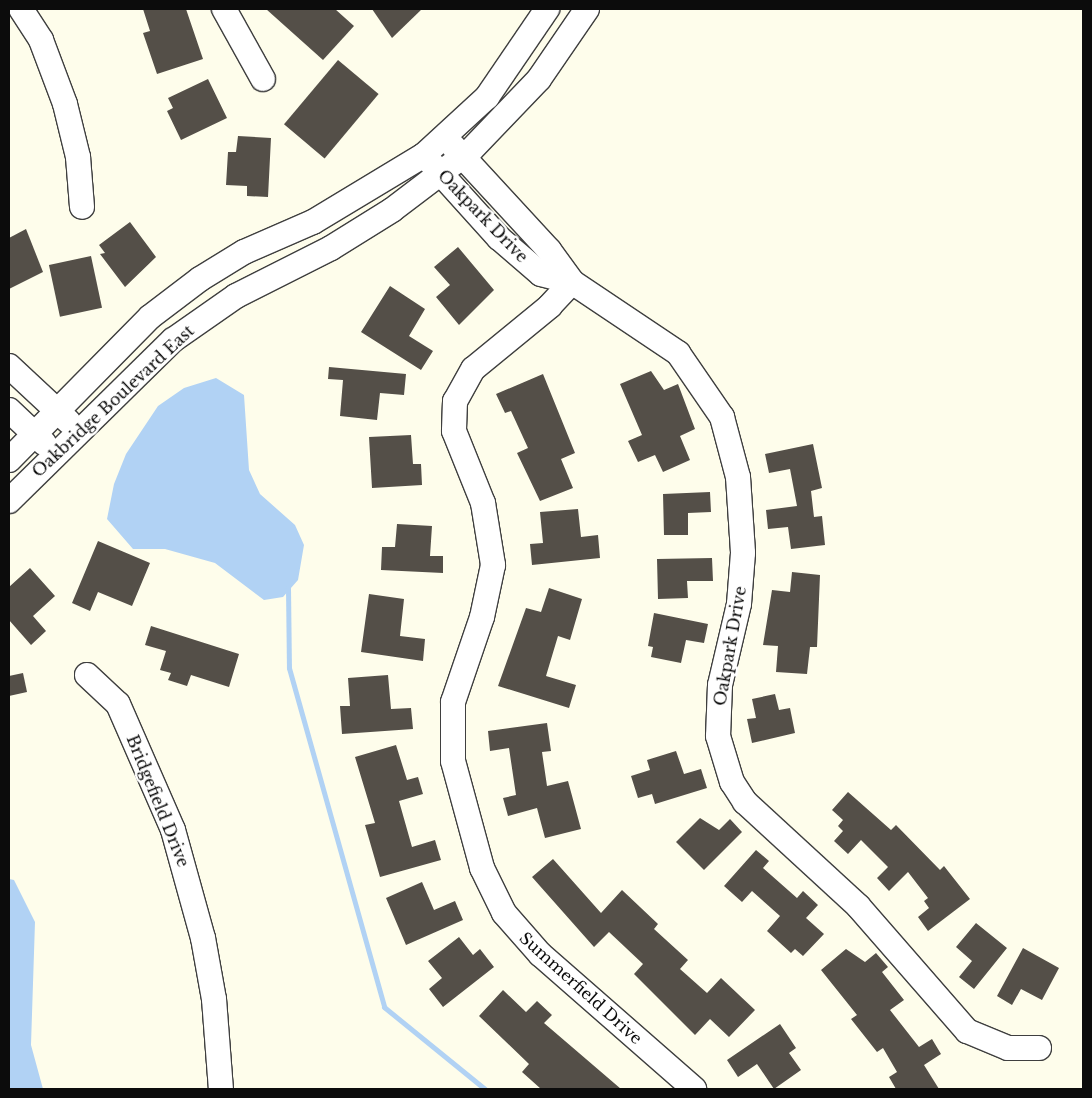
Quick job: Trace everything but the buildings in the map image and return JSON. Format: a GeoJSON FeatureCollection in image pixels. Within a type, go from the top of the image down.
{"type":"FeatureCollection","features":[{"type":"Feature","properties":{"kind":"street"},"geometry":{"type":"LineString","coordinates":[[21,9],[41,40],[65,104],[78,157],[82,207]]}},
{"type":"Feature","properties":{"kind":"street"},"geometry":{"type":"LineString","coordinates":[[224,9],[263,79]]}},
{"type":"Feature","properties":{"kind":"street","name":"Oakbridge Boulevard East"},"geometry":{"type":"LineString","coordinates":[[9,460],[56,410],[150,317],[200,279],[244,252],[313,222],[424,155],[487,97],[547,9]]}},
{"type":"Feature","properties":{"kind":"street","name":"Oakbridge Boulevard East"},"geometry":{"type":"LineString","coordinates":[[9,501],[78,430],[201,319],[236,296],[331,248],[441,175],[463,157],[539,79],[587,9]]}},
{"type":"Feature","properties":{"kind":"street","name":"Oakpark Drive"},"geometry":{"type":"LineString","coordinates":[[445,137],[521,220],[572,282],[678,353],[722,417],[738,477],[743,524],[739,604],[718,713],[718,736],[732,782],[757,817],[858,906],[967,1030],[1008,1048],[1039,1048]]}},
{"type":"Feature","properties":{"kind":"street","name":"Oakpark Drive"},"geometry":{"type":"LineString","coordinates":[[424,155],[504,242],[541,274],[572,282]]}},
{"type":"Feature","properties":{"kind":"street"},"geometry":{"type":"LineString","coordinates":[[504,242],[521,220]]}},
{"type":"Feature","properties":{"kind":"street","name":"Summerfield Drive"},"geometry":{"type":"LineString","coordinates":[[572,282],[550,306],[473,369],[455,401],[454,431],[485,510],[493,565],[482,617],[453,702],[453,762],[482,868],[504,913],[540,954],[694,1089]]}},
{"type":"Feature","properties":{"kind":"street"},"geometry":{"type":"LineString","coordinates":[[9,366],[78,430]]}},
{"type":"Feature","properties":{"kind":"street"},"geometry":{"type":"LineString","coordinates":[[9,410],[55,453]]}},
{"type":"Feature","properties":{"kind":"street","name":"Bridgefield Drive"},"geometry":{"type":"LineString","coordinates":[[87,675],[118,704],[173,830],[205,946],[221,1089]]}},
{"type":"Feature","properties":{"kind":"water"},"geometry":{"type":"Polygon","coordinates":[[[216,378],[244,395],[249,470],[260,494],[295,525],[304,545],[298,580],[283,597],[264,600],[215,563],[165,549],[133,549],[107,519],[114,484],[126,454],[158,406],[184,388],[216,378]]]}},
{"type":"Feature","properties":{"kind":"water"},"geometry":{"type":"Polygon","coordinates":[[[9,879],[14,880],[35,922],[31,1045],[43,1089],[9,1089],[9,879]]]}},
{"type":"Feature","properties":{"kind":"waterway"},"geometry":{"type":"LineString","coordinates":[[288,588],[289,668],[384,1007],[485,1089]]}}]}
